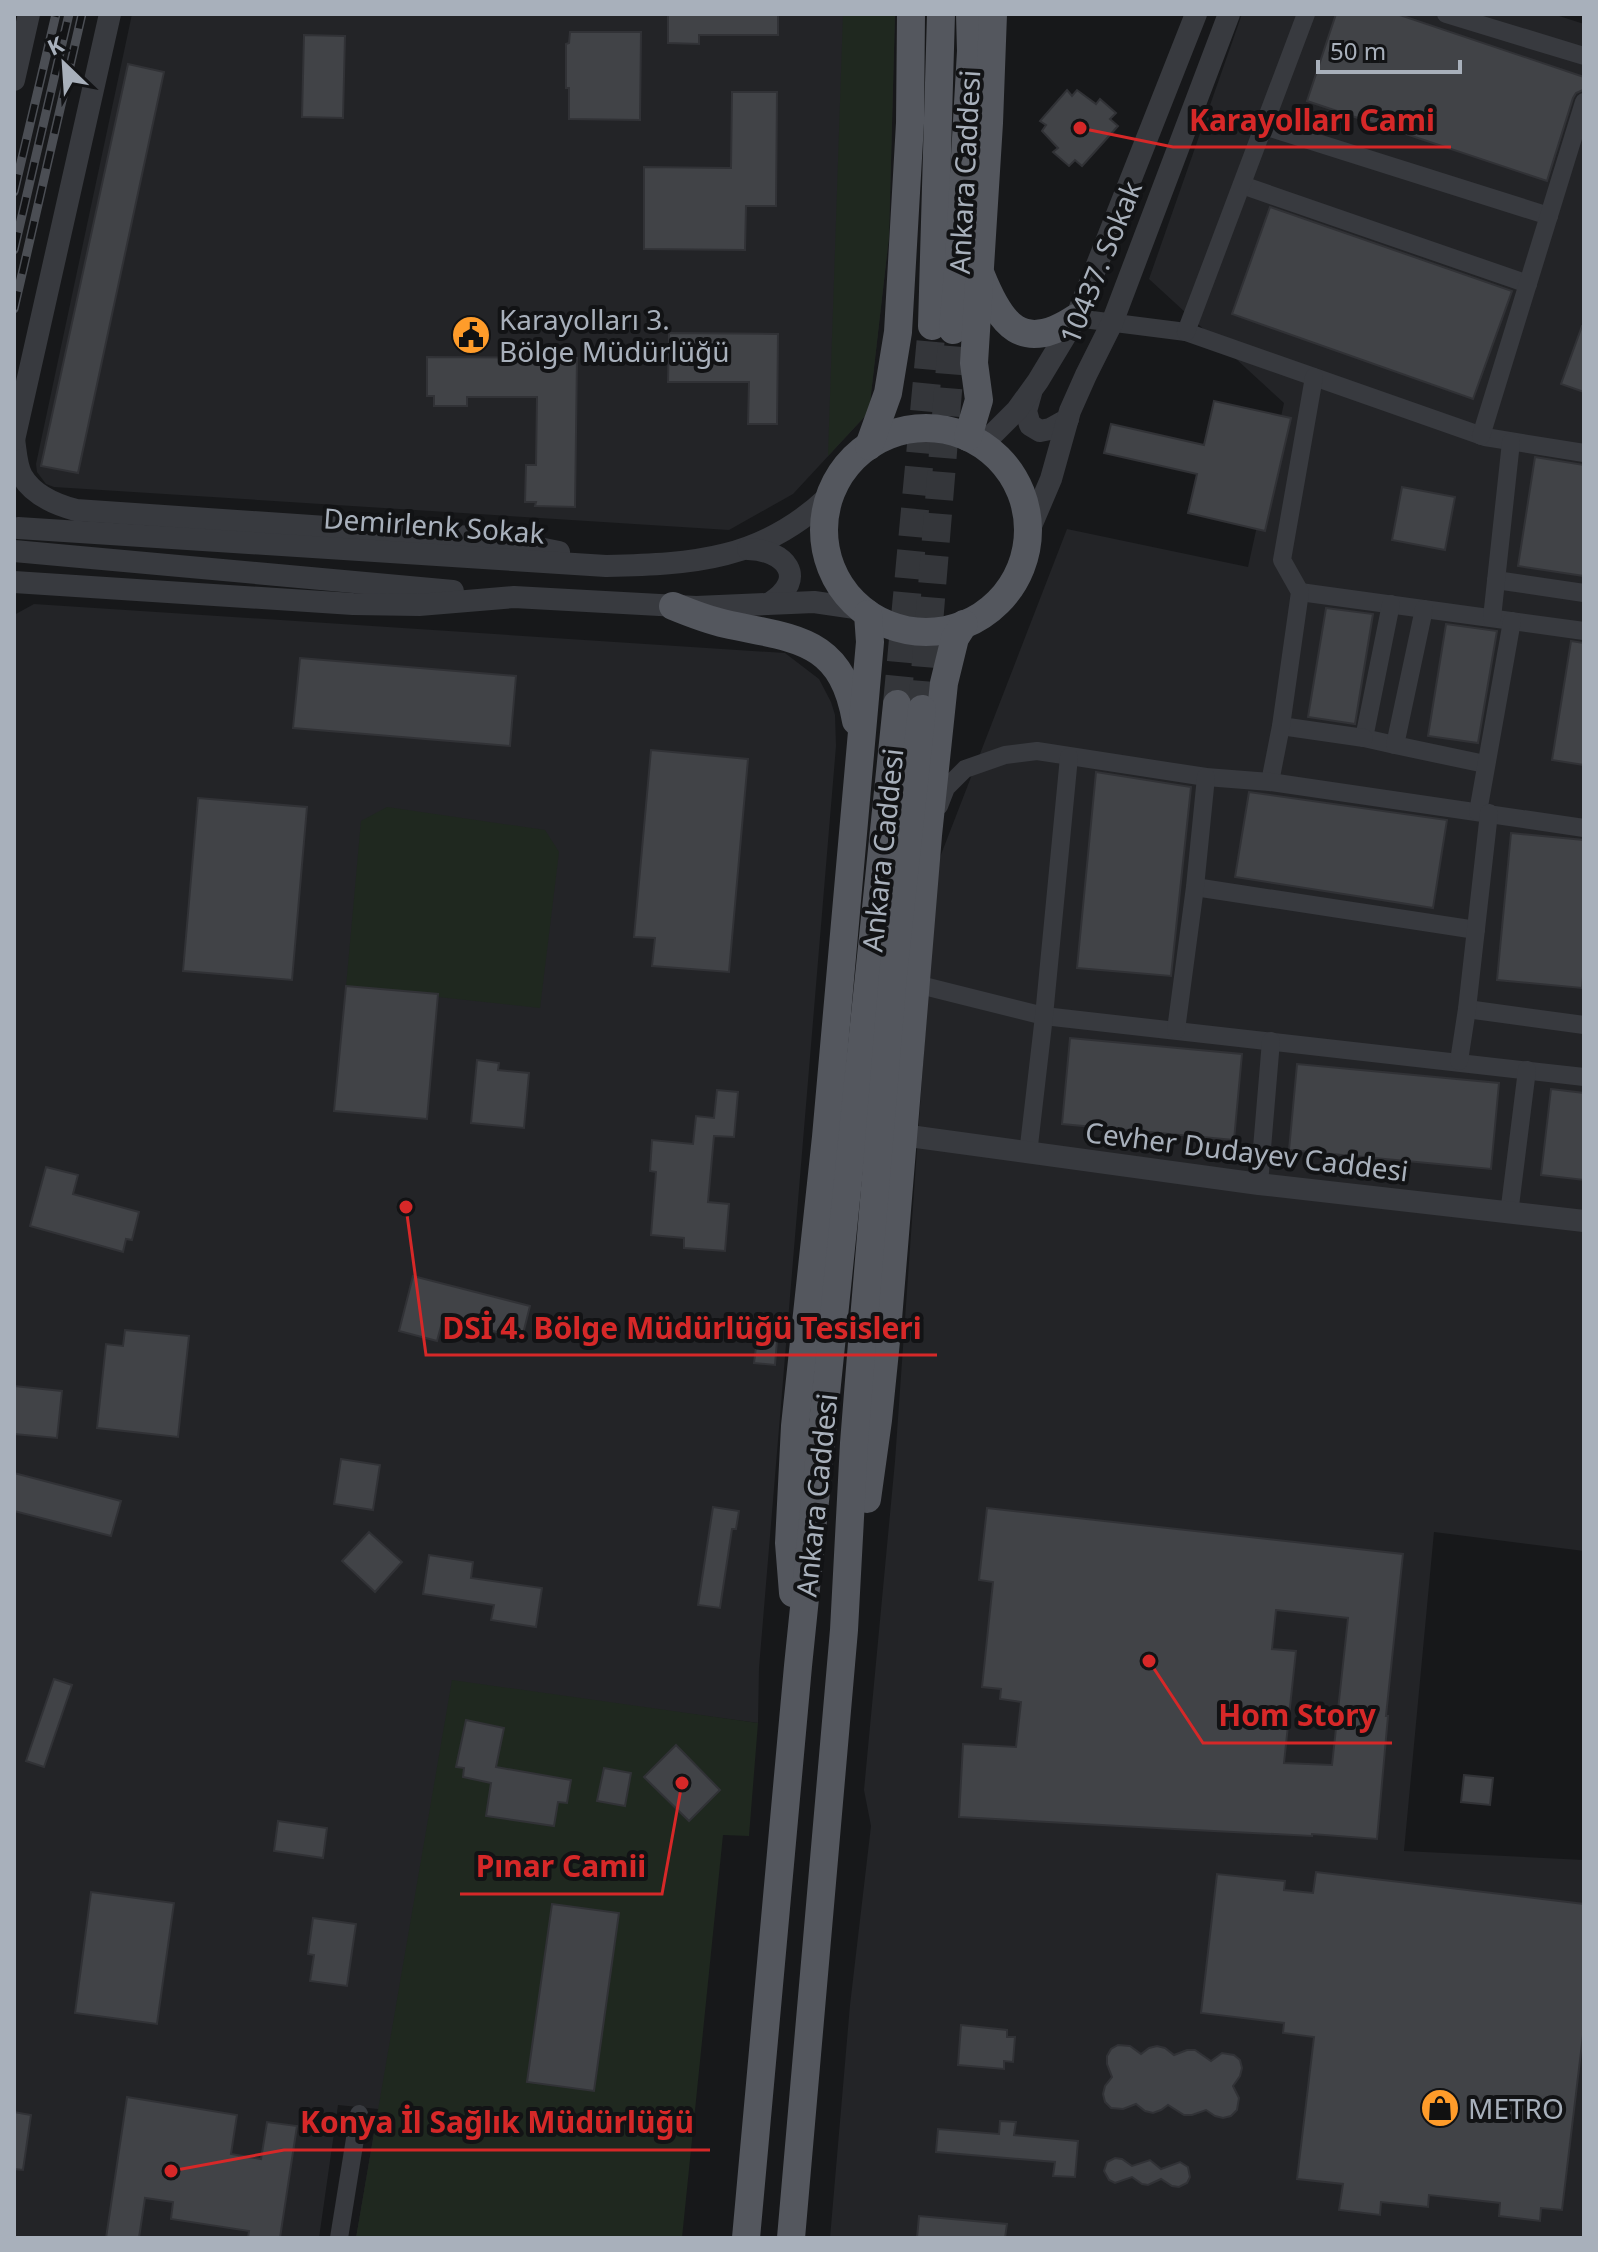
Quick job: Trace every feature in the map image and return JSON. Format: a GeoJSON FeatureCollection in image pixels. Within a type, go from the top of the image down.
{"type":"FeatureCollection","features":[{"type":"Feature","properties":{"kind":"main road"},"geometry":{"type":"LineString","coordinates":[[869,446],[888,393],[898,332],[910,123],[911,14]]}},
{"type":"Feature","properties":{"kind":"main road","name":"Ankara Caddesi"},"geometry":{"type":"LineString","coordinates":[[941,14],[942,328],[959,261],[971,51],[970,14]]}},
{"type":"Feature","properties":{"kind":"main road"},"geometry":{"type":"LineString","coordinates":[[975,441],[979,400],[974,363],[993,14]]}},
{"type":"Feature","properties":{"kind":"main road"},"geometry":{"type":"LineString","coordinates":[[978,269],[998,311],[1019,331],[1032,335],[1045,334],[1058,330],[1076,318]]}},
{"type":"Feature","properties":{"kind":"main road"},"geometry":{"type":"LineString","coordinates":[[910,429],[940,429],[975,441],[1004,464],[1025,504],[1028,533],[1021,566],[1005,595],[993,607],[950,629],[922,632],[894,627],[865,612],[838,582],[827,555],[824,525],[829,496],[849,463],[881,438],[910,429]]}},
{"type":"Feature","properties":{"kind":"main road"},"geometry":{"type":"LineString","coordinates":[[673,606],[723,623],[798,640],[823,653],[839,671],[848,691],[860,749]]}},
{"type":"Feature","properties":{"kind":"main road"},"geometry":{"type":"LineString","coordinates":[[798,1666],[789,1543],[795,1426],[826,1137],[870,642],[865,612]]}},
{"type":"Feature","properties":{"kind":"main road"},"geometry":{"type":"LineString","coordinates":[[844,1630],[878,1420],[944,683],[955,638],[964,624]]}},
{"type":"Feature","properties":{"kind":"main road","name":"Ankara Caddesi"},"geometry":{"type":"LineString","coordinates":[[746,2238],[798,1666],[909,706],[893,975],[854,1443],[844,1630],[791,2238]]}},
{"type":"Feature","properties":{"kind":"street"},"geometry":{"type":"LineString","coordinates":[[14,80],[29,14]]}},
{"type":"Feature","properties":{"kind":"street"},"geometry":{"type":"LineString","coordinates":[[110,14],[14,439],[17,463],[23,478],[46,499],[76,510],[472,537],[542,549],[606,566]]}},
{"type":"Feature","properties":{"kind":"street","name":"10437. Sokak"},"geometry":{"type":"LineString","coordinates":[[975,441],[1017,410],[1076,318],[1196,14]]}},
{"type":"Feature","properties":{"kind":"street","name":"10437. Sokak"},"geometry":{"type":"LineString","coordinates":[[1028,533],[1051,479],[1068,419],[1112,323],[1229,14]]}},
{"type":"Feature","properties":{"kind":"street"},"geometry":{"type":"LineString","coordinates":[[1186,332],[1306,14]]}},
{"type":"Feature","properties":{"kind":"street"},"geometry":{"type":"LineString","coordinates":[[1446,14],[1584,56]]}},
{"type":"Feature","properties":{"kind":"street"},"geometry":{"type":"LineString","coordinates":[[1481,436],[1584,102]]}},
{"type":"Feature","properties":{"kind":"street"},"geometry":{"type":"LineString","coordinates":[[1264,126],[1549,216]]}},
{"type":"Feature","properties":{"kind":"street"},"geometry":{"type":"LineString","coordinates":[[1242,185],[1528,284]]}},
{"type":"Feature","properties":{"kind":"street"},"geometry":{"type":"LineString","coordinates":[[1076,318],[1186,332],[1481,436],[1584,453]]}},
{"type":"Feature","properties":{"kind":"street"},"geometry":{"type":"LineString","coordinates":[[1270,782],[1300,592],[1282,560],[1314,377]]}},
{"type":"Feature","properties":{"kind":"street"},"geometry":{"type":"LineString","coordinates":[[1032,388],[1026,411],[1030,425],[1040,431],[1068,419]]}},
{"type":"Feature","properties":{"kind":"street"},"geometry":{"type":"LineString","coordinates":[[1492,618],[1511,442]]}},
{"type":"Feature","properties":{"kind":"street","name":"Demirlenk Sokak"},"geometry":{"type":"LineString","coordinates":[[18,528],[606,566],[679,563],[724,556],[788,529],[813,512],[829,496]]}},
{"type":"Feature","properties":{"kind":"street"},"geometry":{"type":"LineString","coordinates":[[746,549],[774,553],[787,565],[789,582],[785,590],[770,603]]}},
{"type":"Feature","properties":{"kind":"street"},"geometry":{"type":"LineString","coordinates":[[14,551],[514,597],[719,607],[827,603],[865,612]]}},
{"type":"Feature","properties":{"kind":"street"},"geometry":{"type":"LineString","coordinates":[[1496,580],[1584,593]]}},
{"type":"Feature","properties":{"kind":"street"},"geometry":{"type":"LineString","coordinates":[[14,582],[353,604],[419,605],[514,597]]}},
{"type":"Feature","properties":{"kind":"street"},"geometry":{"type":"LineString","coordinates":[[1300,592],[1584,631]]}},
{"type":"Feature","properties":{"kind":"street"},"geometry":{"type":"LineString","coordinates":[[1364,738],[1391,604]]}},
{"type":"Feature","properties":{"kind":"street"},"geometry":{"type":"LineString","coordinates":[[1395,745],[1424,609]]}},
{"type":"Feature","properties":{"kind":"street"},"geometry":{"type":"LineString","coordinates":[[1459,1061],[1476,930],[1485,764],[1512,621]]}},
{"type":"Feature","properties":{"kind":"street"},"geometry":{"type":"LineString","coordinates":[[1281,726],[1364,738],[1485,764]]}},
{"type":"Feature","properties":{"kind":"street"},"geometry":{"type":"LineString","coordinates":[[928,835],[946,788],[965,769],[1005,755],[1037,751],[1584,828]]}},
{"type":"Feature","properties":{"kind":"street"},"geometry":{"type":"LineString","coordinates":[[1028,1154],[1069,757]]}},
{"type":"Feature","properties":{"kind":"street"},"geometry":{"type":"LineString","coordinates":[[1176,1030],[1206,777]]}},
{"type":"Feature","properties":{"kind":"street"},"geometry":{"type":"LineString","coordinates":[[1195,887],[1476,930]]}},
{"type":"Feature","properties":{"kind":"street"},"geometry":{"type":"LineString","coordinates":[[916,984],[1044,1016],[1584,1077]]}},
{"type":"Feature","properties":{"kind":"street"},"geometry":{"type":"LineString","coordinates":[[1467,1009],[1584,1025]]}},
{"type":"Feature","properties":{"kind":"street"},"geometry":{"type":"LineString","coordinates":[[1259,1184],[1271,1041]]}},
{"type":"Feature","properties":{"kind":"street"},"geometry":{"type":"LineString","coordinates":[[1509,1214],[1527,1070]]}},
{"type":"Feature","properties":{"kind":"street","name":"Cevher Dudayev Caddesi"},"geometry":{"type":"LineString","coordinates":[[902,1135],[1259,1184],[1584,1221]]}},
{"type":"Feature","properties":{"kind":"street"},"geometry":{"type":"LineString","coordinates":[[339,2238],[359,2114]]}},
{"type":"Feature","properties":{"kind":"shaded area","name":"Karayolları 3. Bölge Müdürlüğü"},"geometry":{"type":"Polygon","coordinates":[[[132,14],[895,14],[889,237],[869,412],[793,494],[729,530],[54,487],[46,484],[37,472],[36,464],[132,14]]]}},
{"type":"Feature","properties":{"kind":"shaded area"},"geometry":{"type":"Polygon","coordinates":[[[843,14],[895,14],[889,237],[869,412],[828,456],[843,14]]]}},
{"type":"Feature","properties":{"kind":"shaded area"},"geometry":{"type":"Polygon","coordinates":[[[1242,14],[1553,14],[1584,24],[1584,1551],[1434,1532],[1404,1851],[1584,1860],[1584,2238],[830,2238],[850,2005],[871,1826],[864,1790],[895,1461],[937,865],[1067,529],[1248,567],[1284,403],[1149,279],[1242,14]]]}},
{"type":"Feature","properties":{"kind":"shaded area"},"geometry":{"type":"Polygon","coordinates":[[[34,604],[785,653],[819,679],[831,702],[835,715],[836,746],[759,1668],[758,1723],[593,1701],[682,2238],[356,2238],[378,2109],[338,2105],[319,2238],[14,2238],[14,615],[34,604]]]}},
{"type":"Feature","properties":{"kind":"shaded area"},"geometry":{"type":"Polygon","coordinates":[[[387,807],[545,830],[559,852],[540,1008],[346,987],[361,821],[387,807]]]}},
{"type":"Feature","properties":{"kind":"shaded area"},"geometry":{"type":"Polygon","coordinates":[[[452,1680],[758,1723],[749,1836],[723,1835],[682,2238],[356,2238],[452,1680]]]}},
{"type":"Feature","properties":{"kind":"building"},"geometry":{"type":"Polygon","coordinates":[[[668,14],[778,14],[778,35],[699,35],[699,44],[668,43],[668,14]]]}},
{"type":"Feature","properties":{"kind":"building"},"geometry":{"type":"Polygon","coordinates":[[[1336,14],[1397,14],[1584,77],[1583,90],[1573,98],[1547,181],[1307,101],[1336,14]]]}},
{"type":"Feature","properties":{"kind":"building"},"geometry":{"type":"Polygon","coordinates":[[[570,32],[641,32],[640,120],[569,119],[566,44],[569,43],[570,32]]]}},
{"type":"Feature","properties":{"kind":"building"},"geometry":{"type":"Polygon","coordinates":[[[304,35],[345,36],[343,118],[302,117],[304,35]]]}},
{"type":"Feature","properties":{"kind":"building"},"geometry":{"type":"Polygon","coordinates":[[[128,64],[164,72],[78,473],[41,466],[128,64]]]}},
{"type":"Feature","properties":{"kind":"building"},"geometry":{"type":"Polygon","coordinates":[[[1067,90],[1072,96],[1077,90],[1096,104],[1100,99],[1116,113],[1110,119],[1118,126],[1082,166],[1075,160],[1069,166],[1053,152],[1058,148],[1042,131],[1046,125],[1040,121],[1067,90]]]}},
{"type":"Feature","properties":{"kind":"building"},"geometry":{"type":"Polygon","coordinates":[[[732,92],[777,92],[776,206],[746,206],[745,250],[644,249],[644,167],[731,168],[732,92]]]}},
{"type":"Feature","properties":{"kind":"building"},"geometry":{"type":"Polygon","coordinates":[[[1270,207],[1512,291],[1473,399],[1232,314],[1270,207]]]}},
{"type":"Feature","properties":{"kind":"building"},"geometry":{"type":"Polygon","coordinates":[[[1584,326],[1584,392],[1561,384],[1584,326]]]}},
{"type":"Feature","properties":{"kind":"building"},"geometry":{"type":"Polygon","coordinates":[[[669,333],[778,334],[777,424],[748,424],[749,382],[668,382],[669,333]]]}},
{"type":"Feature","properties":{"kind":"building"},"geometry":{"type":"Polygon","coordinates":[[[427,357],[577,358],[575,507],[535,506],[536,502],[525,502],[526,465],[536,465],[537,397],[467,397],[467,406],[434,406],[434,396],[427,396],[427,357]]]}},
{"type":"Feature","properties":{"kind":"building"},"geometry":{"type":"Polygon","coordinates":[[[1214,401],[1291,418],[1265,531],[1188,513],[1197,474],[1104,453],[1111,424],[1204,445],[1214,401]]]}},
{"type":"Feature","properties":{"kind":"building"},"geometry":{"type":"Polygon","coordinates":[[[1535,457],[1584,465],[1584,576],[1518,566],[1535,457]]]}},
{"type":"Feature","properties":{"kind":"building"},"geometry":{"type":"Polygon","coordinates":[[[1402,487],[1455,497],[1445,550],[1392,540],[1402,487]]]}},
{"type":"Feature","properties":{"kind":"building"},"geometry":{"type":"Polygon","coordinates":[[[1326,608],[1373,614],[1355,724],[1308,717],[1326,608]]]}},
{"type":"Feature","properties":{"kind":"building"},"geometry":{"type":"Polygon","coordinates":[[[1446,624],[1497,631],[1478,743],[1428,736],[1446,624]]]}},
{"type":"Feature","properties":{"kind":"building"},"geometry":{"type":"Polygon","coordinates":[[[1571,641],[1584,643],[1584,765],[1552,760],[1571,641]]]}},
{"type":"Feature","properties":{"kind":"building"},"geometry":{"type":"Polygon","coordinates":[[[300,658],[516,676],[510,746],[293,728],[300,658]]]}},
{"type":"Feature","properties":{"kind":"building"},"geometry":{"type":"Polygon","coordinates":[[[651,750],[748,759],[729,972],[652,966],[655,938],[634,937],[651,750]]]}},
{"type":"Feature","properties":{"kind":"building"},"geometry":{"type":"Polygon","coordinates":[[[1096,772],[1191,787],[1171,976],[1077,968],[1096,772]]]}},
{"type":"Feature","properties":{"kind":"building"},"geometry":{"type":"Polygon","coordinates":[[[1249,792],[1447,820],[1433,908],[1235,877],[1249,792]]]}},
{"type":"Feature","properties":{"kind":"building"},"geometry":{"type":"Polygon","coordinates":[[[198,798],[307,807],[292,980],[183,971],[198,798]]]}},
{"type":"Feature","properties":{"kind":"building"},"geometry":{"type":"Polygon","coordinates":[[[1511,833],[1584,840],[1582,988],[1497,980],[1511,833]]]}},
{"type":"Feature","properties":{"kind":"building"},"geometry":{"type":"Polygon","coordinates":[[[346,986],[438,994],[427,1119],[334,1111],[346,986]]]}},
{"type":"Feature","properties":{"kind":"building"},"geometry":{"type":"Polygon","coordinates":[[[1070,1038],[1242,1054],[1234,1140],[1062,1124],[1070,1038]]]}},
{"type":"Feature","properties":{"kind":"building"},"geometry":{"type":"Polygon","coordinates":[[[477,1060],[499,1063],[498,1070],[529,1073],[524,1128],[471,1123],[477,1060]]]}},
{"type":"Feature","properties":{"kind":"building"},"geometry":{"type":"Polygon","coordinates":[[[1297,1064],[1499,1083],[1491,1169],[1289,1150],[1297,1064]]]}},
{"type":"Feature","properties":{"kind":"building"},"geometry":{"type":"Polygon","coordinates":[[[1551,1089],[1584,1093],[1584,1180],[1541,1175],[1551,1089]]]}},
{"type":"Feature","properties":{"kind":"building"},"geometry":{"type":"Polygon","coordinates":[[[717,1090],[738,1092],[734,1137],[714,1136],[708,1202],[729,1204],[725,1251],[684,1248],[684,1238],[651,1235],[656,1172],[650,1171],[652,1140],[693,1144],[696,1116],[714,1118],[717,1090]]]}},
{"type":"Feature","properties":{"kind":"building"},"geometry":{"type":"Polygon","coordinates":[[[46,1167],[78,1175],[73,1194],[139,1212],[132,1240],[126,1239],[123,1252],[30,1226],[46,1167]]]}},
{"type":"Feature","properties":{"kind":"building"},"geometry":{"type":"Polygon","coordinates":[[[413,1276],[530,1306],[522,1338],[443,1319],[437,1341],[399,1331],[413,1276]]]}},
{"type":"Feature","properties":{"kind":"building"},"geometry":{"type":"Polygon","coordinates":[[[125,1330],[189,1336],[178,1437],[97,1428],[106,1344],[123,1346],[125,1330]]]}},
{"type":"Feature","properties":{"kind":"building"},"geometry":{"type":"Polygon","coordinates":[[[757,1339],[777,1341],[775,1365],[754,1363],[757,1339]]]}},
{"type":"Feature","properties":{"kind":"building"},"geometry":{"type":"Polygon","coordinates":[[[14,1386],[62,1391],[57,1438],[14,1434],[14,1386]]]}},
{"type":"Feature","properties":{"kind":"building"},"geometry":{"type":"Polygon","coordinates":[[[341,1459],[380,1465],[373,1510],[334,1504],[341,1459]]]}},
{"type":"Feature","properties":{"kind":"building"},"geometry":{"type":"Polygon","coordinates":[[[14,1473],[121,1501],[111,1536],[14,1511],[14,1473]]]}},
{"type":"Feature","properties":{"kind":"building"},"geometry":{"type":"Polygon","coordinates":[[[713,1507],[739,1511],[736,1529],[732,1529],[720,1608],[698,1605],[713,1507]]]}},
{"type":"Feature","properties":{"kind":"building"},"geometry":{"type":"Polygon","coordinates":[[[987,1508],[1403,1554],[1377,1839],[959,1817],[963,1744],[1016,1747],[1021,1702],[1000,1699],[1001,1689],[982,1687],[993,1582],[979,1580],[987,1508]],[[1276,1610],[1272,1649],[1296,1651],[1284,1763],[1332,1765],[1348,1618],[1276,1610]]]}},
{"type":"Feature","properties":{"kind":"building"},"geometry":{"type":"Polygon","coordinates":[[[369,1532],[402,1562],[375,1592],[342,1561],[369,1532]]]}},
{"type":"Feature","properties":{"kind":"building"},"geometry":{"type":"Polygon","coordinates":[[[429,1555],[473,1562],[471,1578],[542,1588],[536,1627],[491,1620],[494,1605],[423,1594],[429,1555]]]}},
{"type":"Feature","properties":{"kind":"building"},"geometry":{"type":"Polygon","coordinates":[[[54,1679],[72,1685],[44,1767],[26,1761],[54,1679]]]}},
{"type":"Feature","properties":{"kind":"building"},"geometry":{"type":"Polygon","coordinates":[[[466,1720],[504,1728],[496,1767],[571,1780],[567,1803],[558,1802],[554,1826],[486,1816],[491,1783],[463,1777],[464,1768],[456,1767],[466,1720]]]}},
{"type":"Feature","properties":{"kind":"building"},"geometry":{"type":"Polygon","coordinates":[[[676,1745],[720,1790],[689,1821],[644,1777],[676,1745]]]}},
{"type":"Feature","properties":{"kind":"building"},"geometry":{"type":"Polygon","coordinates":[[[604,1768],[631,1773],[625,1806],[597,1801],[604,1768]]]}},
{"type":"Feature","properties":{"kind":"building"},"geometry":{"type":"Polygon","coordinates":[[[1464,1775],[1493,1778],[1490,1805],[1461,1802],[1464,1775]]]}},
{"type":"Feature","properties":{"kind":"building"},"geometry":{"type":"Polygon","coordinates":[[[278,1821],[327,1828],[323,1858],[274,1851],[278,1821]]]}},
{"type":"Feature","properties":{"kind":"building","name":"METRO"},"geometry":{"type":"Polygon","coordinates":[[[1316,1872],[1584,1904],[1584,2027],[1562,2210],[1541,2208],[1540,2221],[1499,2216],[1500,2203],[1429,2195],[1428,2207],[1381,2202],[1380,2215],[1339,2210],[1343,2184],[1297,2179],[1314,2037],[1283,2033],[1284,2023],[1201,2013],[1217,1874],[1285,1881],[1284,1890],[1313,1893],[1316,1872]]]}},
{"type":"Feature","properties":{"kind":"building"},"geometry":{"type":"Polygon","coordinates":[[[91,1892],[174,1903],[157,2024],[75,2013],[91,1892]]]}},
{"type":"Feature","properties":{"kind":"building"},"geometry":{"type":"Polygon","coordinates":[[[552,1904],[619,1913],[594,2091],[527,2082],[552,1904]]]}},
{"type":"Feature","properties":{"kind":"building"},"geometry":{"type":"Polygon","coordinates":[[[313,1918],[356,1924],[347,1986],[310,1981],[314,1955],[308,1954],[313,1918]]]}},
{"type":"Feature","properties":{"kind":"building"},"geometry":{"type":"Polygon","coordinates":[[[961,2025],[1007,2030],[1007,2037],[1015,2037],[1013,2062],[1004,2061],[1004,2069],[958,2065],[961,2025]]]}},
{"type":"Feature","properties":{"kind":"building"},"geometry":{"type":"Polygon","coordinates":[[[1118,2045],[1130,2046],[1141,2054],[1157,2046],[1174,2055],[1195,2050],[1211,2061],[1222,2053],[1234,2055],[1240,2060],[1242,2068],[1233,2086],[1239,2098],[1237,2110],[1223,2118],[1206,2110],[1184,2115],[1168,2105],[1153,2113],[1136,2104],[1123,2109],[1111,2108],[1103,2094],[1112,2077],[1107,2056],[1118,2045]]]}},
{"type":"Feature","properties":{"kind":"building"},"geometry":{"type":"Polygon","coordinates":[[[127,2097],[237,2115],[231,2154],[261,2159],[267,2122],[297,2126],[280,2238],[248,2238],[249,2231],[171,2219],[173,2202],[145,2198],[139,2238],[106,2238],[127,2097]]]}},
{"type":"Feature","properties":{"kind":"building"},"geometry":{"type":"Polygon","coordinates":[[[14,2112],[31,2115],[23,2170],[14,2169],[14,2112]]]}},
{"type":"Feature","properties":{"kind":"building"},"geometry":{"type":"Polygon","coordinates":[[[1000,2121],[1016,2122],[1014,2135],[1078,2141],[1075,2177],[1053,2176],[1055,2162],[936,2152],[938,2129],[999,2134],[1000,2121]]]}},
{"type":"Feature","properties":{"kind":"building"},"geometry":{"type":"Polygon","coordinates":[[[1115,2158],[1132,2166],[1150,2160],[1161,2169],[1180,2162],[1188,2167],[1190,2177],[1187,2183],[1179,2187],[1161,2179],[1148,2185],[1142,2184],[1132,2177],[1115,2183],[1104,2171],[1107,2162],[1115,2158]]]}},
{"type":"Feature","properties":{"kind":"building"},"geometry":{"type":"Polygon","coordinates":[[[919,2216],[1007,2224],[1005,2238],[917,2238],[919,2216]]]}},
{"type":"Feature","properties":{"kind":"tunnel"},"geometry":{"type":"LineString","coordinates":[[897,704],[932,326]]}},
{"type":"Feature","properties":{"kind":"tunnel"},"geometry":{"type":"LineString","coordinates":[[922,709],[953,330]]}},
{"type":"Feature","properties":{"kind":"railway"},"geometry":{"type":"LineString","coordinates":[[14,192],[56,14]]}},
{"type":"Feature","properties":{"kind":"railway"},"geometry":{"type":"LineString","coordinates":[[14,250],[69,14]]}},
{"type":"Feature","properties":{"kind":"railway"},"geometry":{"type":"LineString","coordinates":[[14,309],[82,14]]}},
{"type":"Feature","properties":{"kind":"place","name":"Karayolları Cami"},"geometry":{"type":"Point","coordinates":[1080,128]}},
{"type":"Feature","properties":{"kind":"place","name":"Karayolları 3. Bölge Müdürlüğü"},"geometry":{"type":"Point","coordinates":[471,335]}},
{"type":"Feature","properties":{"kind":"place","name":"DSİ 4. Bölge Müdürlüğü Tesisleri"},"geometry":{"type":"Point","coordinates":[406,1207]}},
{"type":"Feature","properties":{"kind":"place","name":"Hom Story"},"geometry":{"type":"Point","coordinates":[1149,1661]}},
{"type":"Feature","properties":{"kind":"place","name":"Pınar Camii"},"geometry":{"type":"Point","coordinates":[682,1783]}},
{"type":"Feature","properties":{"kind":"place","name":"METRO"},"geometry":{"type":"Point","coordinates":[1440,2108]}},
{"type":"Feature","properties":{"kind":"place","name":"Konya İl Sağlık Müdürlüğü"},"geometry":{"type":"Point","coordinates":[171,2171]}}]}
